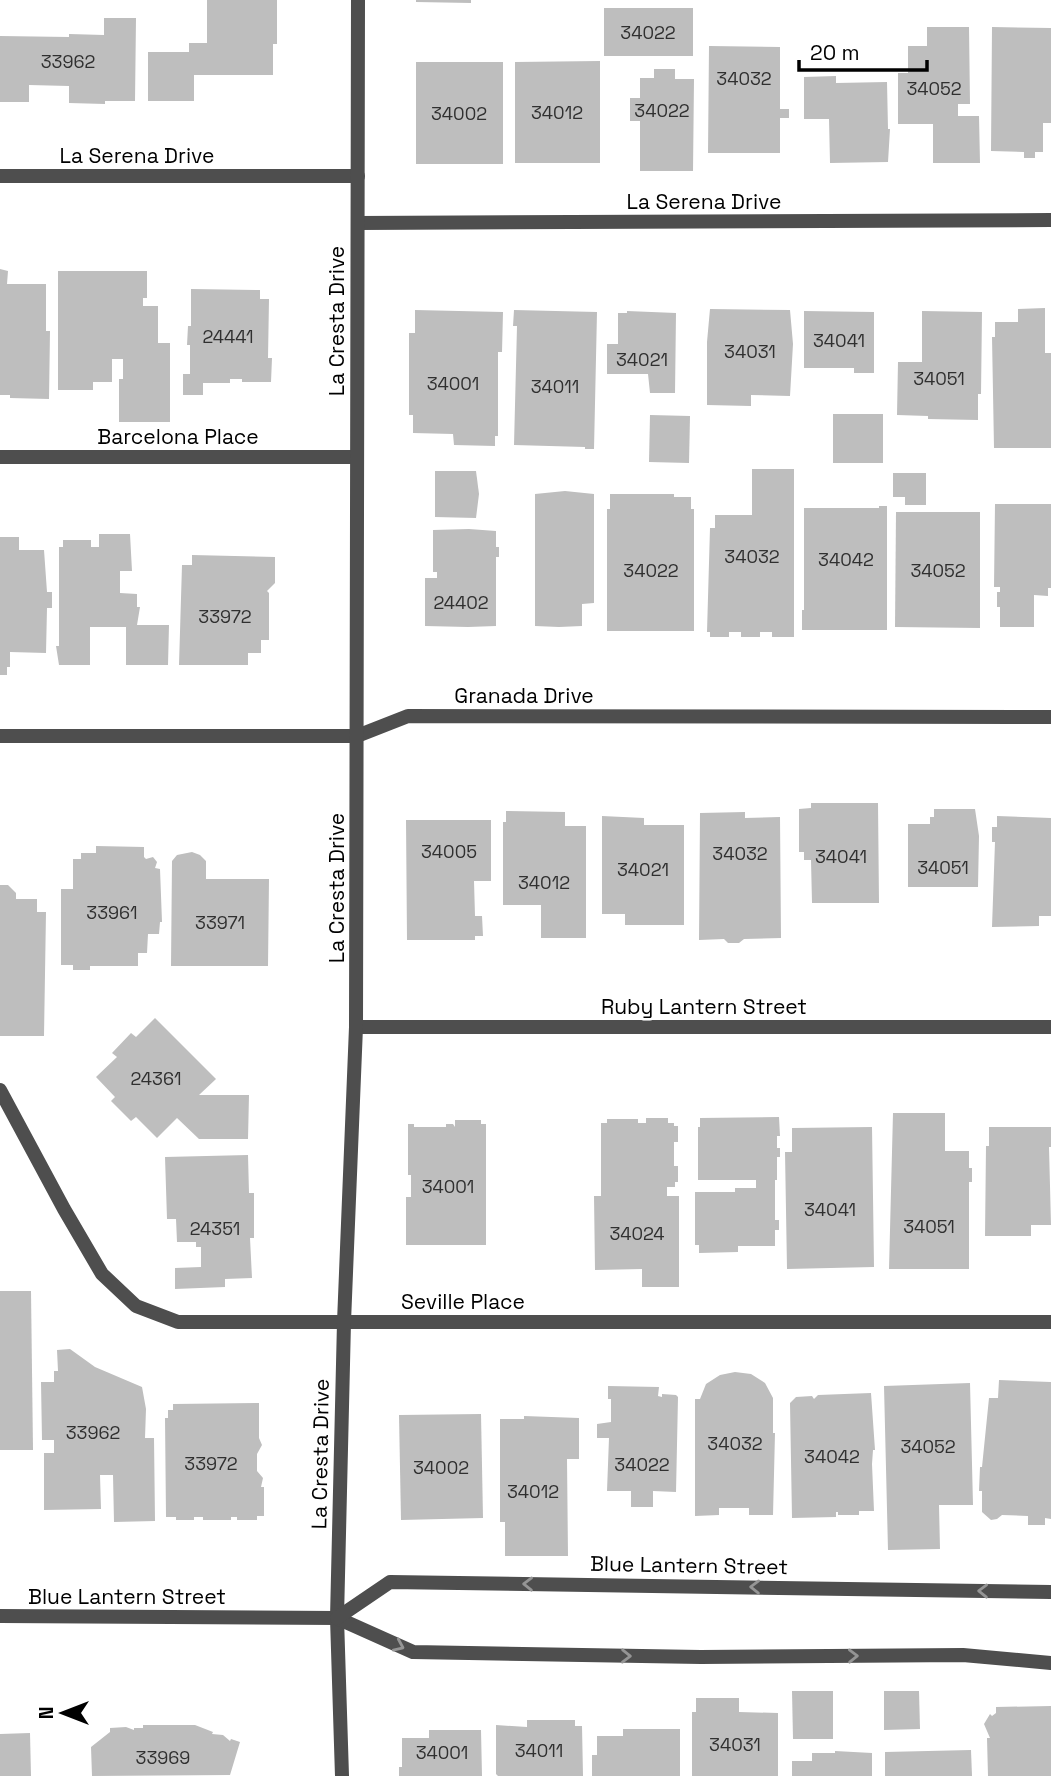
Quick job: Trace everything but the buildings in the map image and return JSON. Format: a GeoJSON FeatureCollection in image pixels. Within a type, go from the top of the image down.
{"type":"FeatureCollection","features":[{"type":"Feature","properties":{"kind":"street","name":"La Cresta Drive"},"geometry":{"type":"LineString","coordinates":[[342,1776],[337,1619],[344,1322],[356,1027],[358,0]]}},
{"type":"Feature","properties":{"kind":"street","name":"La Serena Drive"},"geometry":{"type":"LineString","coordinates":[[0,176],[358,176]]}},
{"type":"Feature","properties":{"kind":"street","name":"La Serena Drive"},"geometry":{"type":"LineString","coordinates":[[358,223],[1051,220]]}},
{"type":"Feature","properties":{"kind":"street","name":"Barcelona Place"},"geometry":{"type":"LineString","coordinates":[[0,457],[357,457]]}},
{"type":"Feature","properties":{"kind":"street","name":"Granada Drive"},"geometry":{"type":"LineString","coordinates":[[0,736],[357,736],[408,716],[1051,717]]}},
{"type":"Feature","properties":{"kind":"street","name":"Ruby Lantern Street"},"geometry":{"type":"LineString","coordinates":[[356,1027],[1051,1027]]}},
{"type":"Feature","properties":{"kind":"street","name":"Seville Place"},"geometry":{"type":"LineString","coordinates":[[0,1090],[102,1274],[136,1306],[178,1322],[1051,1322]]}},
{"type":"Feature","properties":{"kind":"street","name":"Blue Lantern Street"},"geometry":{"type":"LineString","coordinates":[[337,1619],[390,1582],[1051,1592]]}},
{"type":"Feature","properties":{"kind":"street","name":"Blue Lantern Street"},"geometry":{"type":"LineString","coordinates":[[0,1616],[337,1619],[413,1652],[701,1657],[963,1655],[1051,1663]]}}]}
